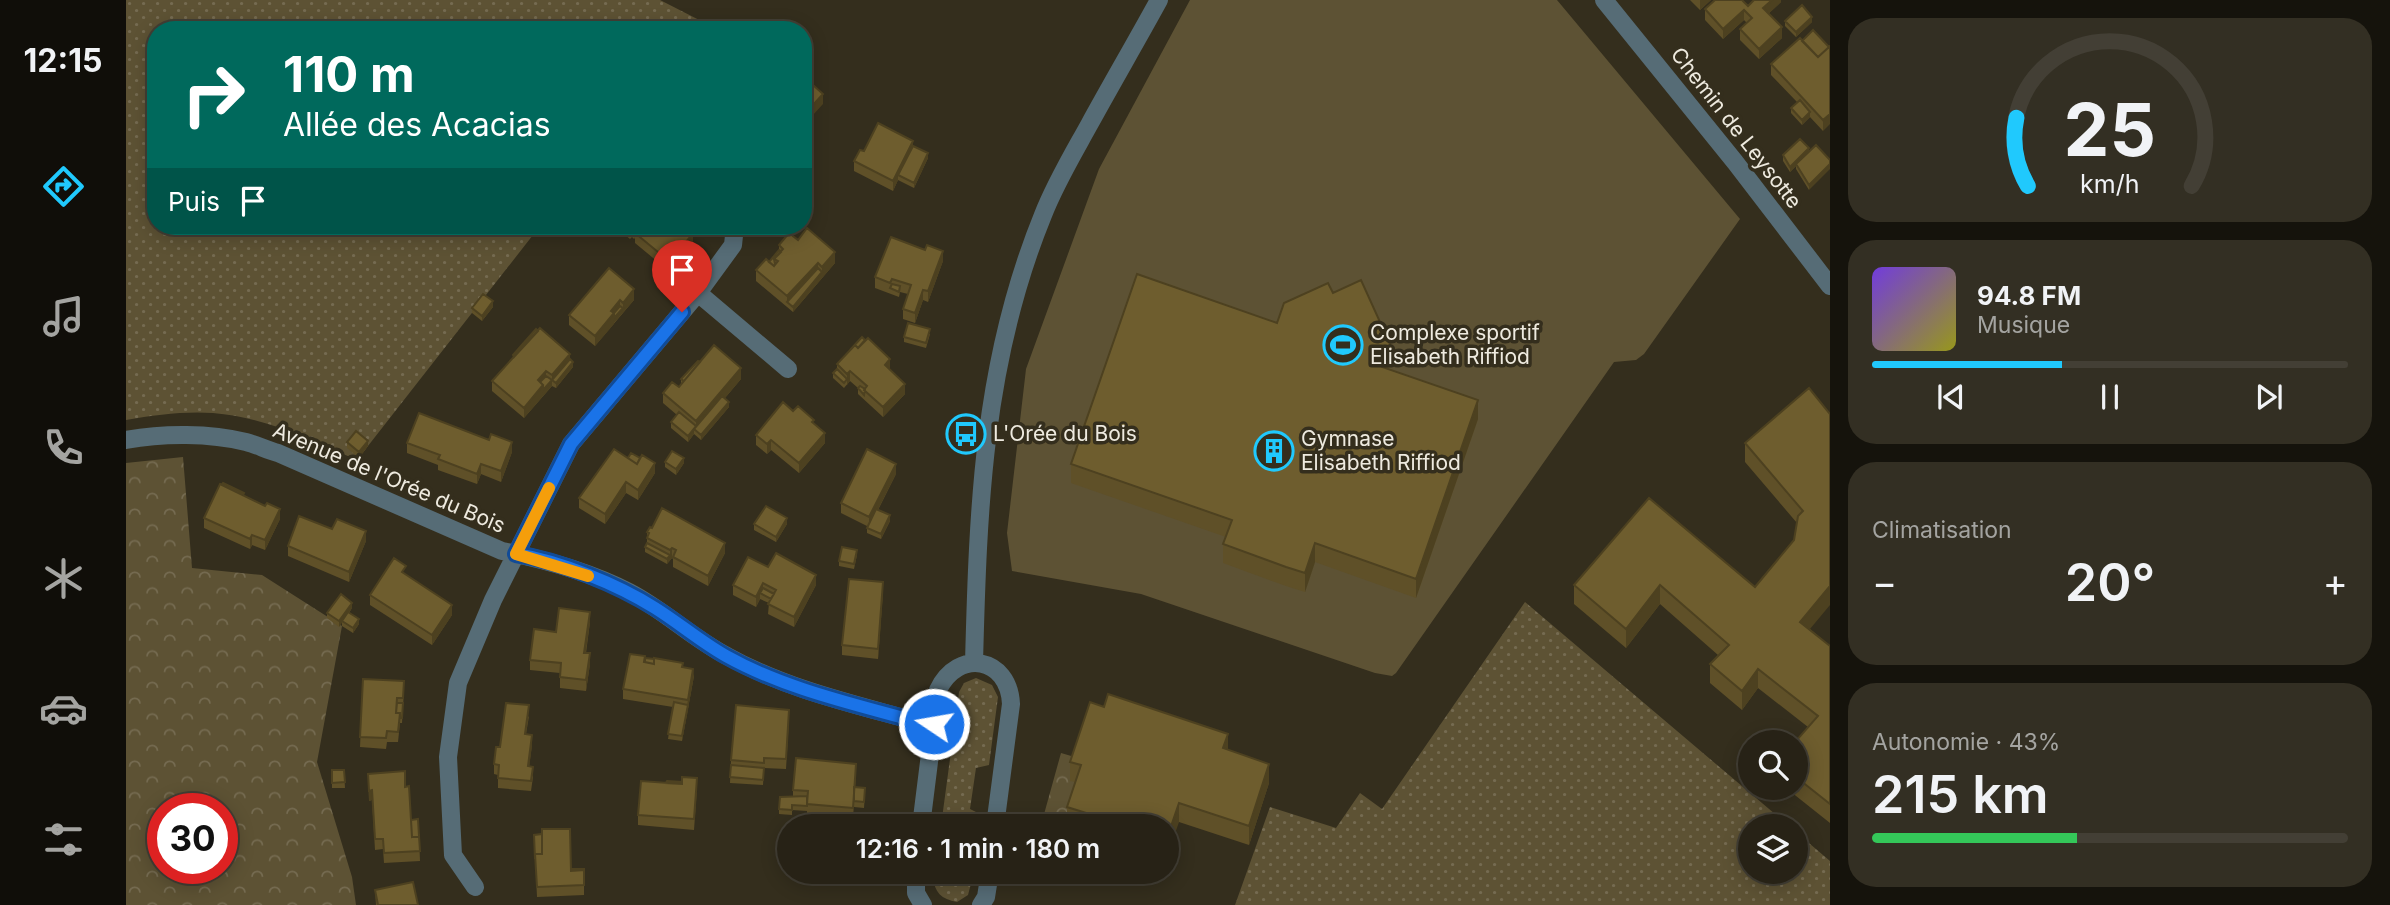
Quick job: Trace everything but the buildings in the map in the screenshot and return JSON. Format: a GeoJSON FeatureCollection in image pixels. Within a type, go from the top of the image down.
{"type":"FeatureCollection","features":[{"type":"Feature","properties":{"kind":"street"},"geometry":{"type":"LineString","coordinates":[[974,663],[974,597],[984,449],[996,371],[1013,299],[1049,202],[1071,157],[1159,0]]}},
{"type":"Feature","properties":{"kind":"street","name":"Chemin de Leysotte"},"geometry":{"type":"LineString","coordinates":[[1604,0],[1735,162],[1830,286]]}},
{"type":"Feature","properties":{"kind":"street"},"geometry":{"type":"LineString","coordinates":[[475,887],[453,855],[448,757],[458,683],[493,600],[571,444],[698,293],[733,245],[734,235]]}},
{"type":"Feature","properties":{"kind":"street"},"geometry":{"type":"LineString","coordinates":[[698,293],[788,369]]}},
{"type":"Feature","properties":{"kind":"street","name":"Avenue de l'Orée du Bois"},"geometry":{"type":"LineString","coordinates":[[126,440],[195,437],[246,442],[278,453],[502,551],[573,571],[628,592],[725,656],[764,674],[820,694],[918,722],[934,724]]}},
{"type":"Feature","properties":{"kind":"street"},"geometry":{"type":"LineString","coordinates":[[923,814],[938,690],[943,680],[960,666],[974,663],[992,667],[1000,673],[1011,693],[997,814]]}},
{"type":"Feature","properties":{"kind":"street"},"geometry":{"type":"LineString","coordinates":[[916,884],[916,893],[923,905]]}},
{"type":"Feature","properties":{"kind":"street"},"geometry":{"type":"LineString","coordinates":[[981,905],[986,897],[988,884]]}},
{"type":"Feature","properties":{"kind":"green space"},"geometry":{"type":"Polygon","coordinates":[[[126,0],[660,0],[701,21],[147,21],[147,235],[533,235],[357,460],[287,430],[232,415],[180,413],[126,420],[126,0]]]}},
{"type":"Feature","properties":{"kind":"green space","name":"Complexe sportif Elisabeth Riffiod"},"geometry":{"type":"Polygon","coordinates":[[[1190,0],[1557,0],[1740,219],[1644,354],[1636,360],[1614,362],[1392,676],[1375,673],[1141,594],[1012,571],[1007,533],[1026,369],[1099,169],[1190,0]]]}},
{"type":"Feature","properties":{"kind":"green space"},"geometry":{"type":"Polygon","coordinates":[[[183,457],[192,568],[262,575],[342,626],[317,762],[352,877],[356,905],[126,905],[126,463],[183,457]]]}},
{"type":"Feature","properties":{"kind":"green space"},"geometry":{"type":"Polygon","coordinates":[[[1525,602],[1738,783],[1738,800],[1758,800],[1775,814],[1738,814],[1738,884],[1808,884],[1808,842],[1830,861],[1830,905],[1235,905],[1270,807],[1336,828],[1360,793],[1382,809],[1525,602]]]}},
{"type":"Feature","properties":{"kind":"green space"},"geometry":{"type":"Polygon","coordinates":[[[976,678],[992,685],[998,697],[989,765],[976,768],[970,809],[980,814],[943,814],[959,692],[964,683],[976,678]]]}},
{"type":"Feature","properties":{"kind":"green space"},"geometry":{"type":"Polygon","coordinates":[[[1061,753],[1078,758],[1081,784],[1071,814],[1044,814],[1061,753]]]}},
{"type":"Feature","properties":{"kind":"green space"},"geometry":{"type":"Polygon","coordinates":[[[934,884],[971,884],[968,895],[957,902],[946,899],[934,884]]]}},
{"type":"Feature","properties":{"kind":"slow traffic"},"geometry":{"type":"LineString","coordinates":[[549,488],[516,554],[588,576]]}},
{"type":"Feature","properties":{"kind":"place","name":"Complexe sportif Elisabeth Riffiod"},"geometry":{"type":"Point","coordinates":[1343,345]}},
{"type":"Feature","properties":{"kind":"place","name":"L'Orée du Bois"},"geometry":{"type":"Point","coordinates":[966,434]}},
{"type":"Feature","properties":{"kind":"place","name":"Gymnase Elisabeth Riffiod"},"geometry":{"type":"Point","coordinates":[1274,451]}},
{"type":"Feature","properties":{"kind":"route"},"geometry":{"type":"LineString","coordinates":[[682,312],[571,444],[516,554],[595,578],[628,592],[725,656],[764,674],[820,694],[918,722],[934,724]]}}]}
